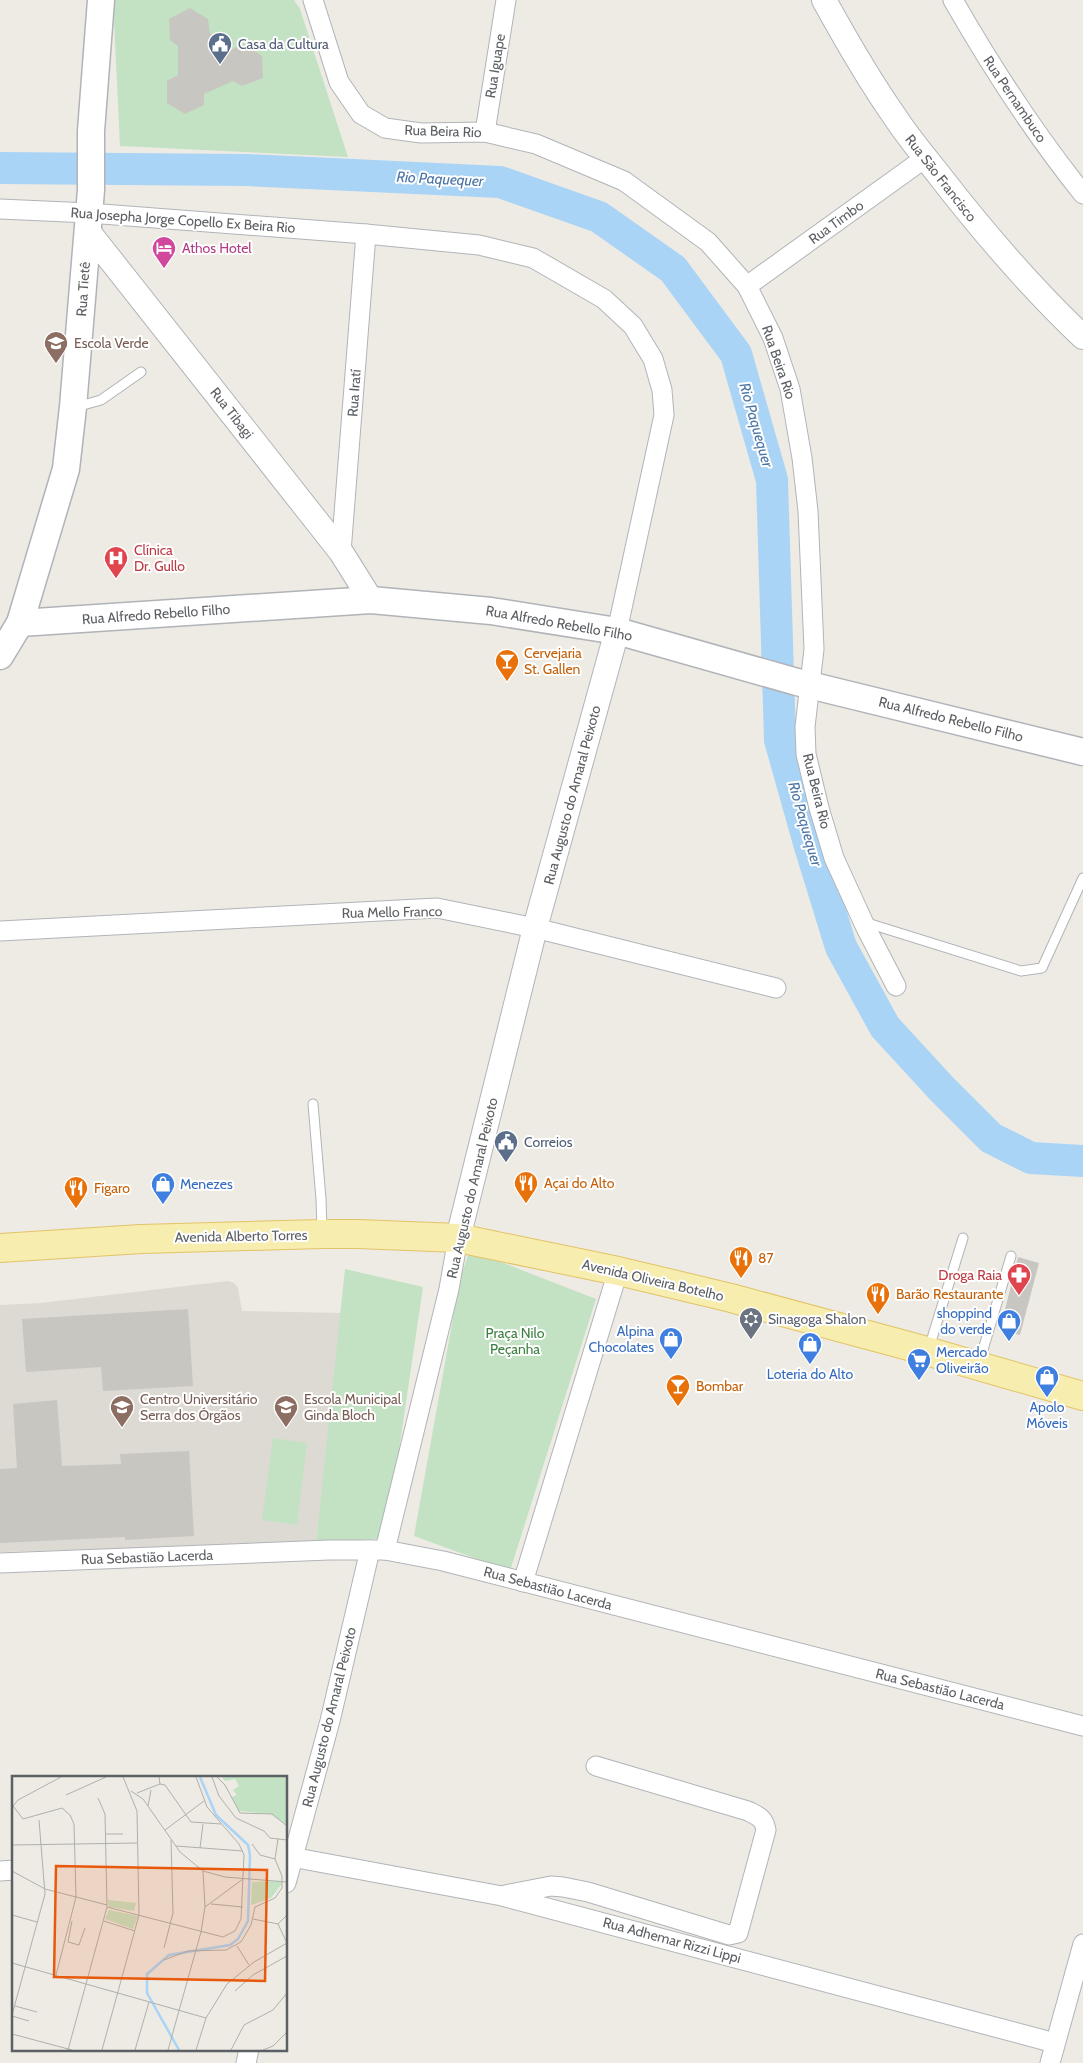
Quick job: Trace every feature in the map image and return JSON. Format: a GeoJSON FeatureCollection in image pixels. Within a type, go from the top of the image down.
{"type":"FeatureCollection","features":[{"type":"Feature","properties":{"kind":"main road","name":"Rua Tietê"},"geometry":{"type":"LineString","coordinates":[[0,656],[20,623],[66,469],[89,211],[91,131],[101,0]]}},
{"type":"Feature","properties":{"kind":"main road","name":"Rua Alfredo Rebello Filho"},"geometry":{"type":"LineString","coordinates":[[20,623],[371,600],[491,611],[617,631],[804,683],[1083,752]]}},
{"type":"Feature","properties":{"kind":"main road","name":"Avenida Alberto Torres"},"geometry":{"type":"LineString","coordinates":[[0,1248],[141,1239],[322,1234],[470,1240]]}},
{"type":"Feature","properties":{"kind":"main road","name":"Avenida Oliveira Botelho"},"geometry":{"type":"LineString","coordinates":[[470,1240],[618,1271],[731,1298],[1083,1396]]}},
{"type":"Feature","properties":{"kind":"street","name":"Rua Beira Rio"},"geometry":{"type":"LineString","coordinates":[[314,0],[339,82],[361,114],[385,128],[421,133],[485,132],[536,144],[624,181],[708,242],[747,286],[773,338],[790,389],[797,422],[808,511],[814,649],[804,683],[808,761],[819,808],[834,858],[862,921],[896,986]]}},
{"type":"Feature","properties":{"kind":"street","name":"Rua Iguape"},"geometry":{"type":"LineString","coordinates":[[485,132],[506,0]]}},
{"type":"Feature","properties":{"kind":"street","name":"Rua São Francisco"},"geometry":{"type":"LineString","coordinates":[[824,0],[895,118],[925,158],[975,222],[1013,266],[1040,296],[1083,337]]}},
{"type":"Feature","properties":{"kind":"street","name":"Rua Pernambuco"},"geometry":{"type":"LineString","coordinates":[[952,0],[1028,122],[1083,194]]}},
{"type":"Feature","properties":{"kind":"street","name":"Rua Timbo"},"geometry":{"type":"LineString","coordinates":[[747,286],[925,158]]}},
{"type":"Feature","properties":{"kind":"street","name":"Rua Josepha Jorge Copello Ex Beira Rio"},"geometry":{"type":"LineString","coordinates":[[0,209],[89,211],[366,234]]}},
{"type":"Feature","properties":{"kind":"street","name":"Rua Tibagi"},"geometry":{"type":"LineString","coordinates":[[89,211],[342,552],[371,600]]}},
{"type":"Feature","properties":{"kind":"street","name":"Rua Iratí"},"geometry":{"type":"LineString","coordinates":[[342,552],[366,234]]}},
{"type":"Feature","properties":{"kind":"street","name":"Rua Augusto do Amaral Peixoto"},"geometry":{"type":"LineString","coordinates":[[289,1856],[330,1721],[449,1289],[470,1240],[535,928],[617,631],[664,415],[662,390],[653,359],[633,326],[604,299],[533,258],[479,245],[366,234]]}},
{"type":"Feature","properties":{"kind":"street","name":"Rua Mello Franco"},"geometry":{"type":"LineString","coordinates":[[0,931],[437,908],[535,928],[776,988]]}},
{"type":"Feature","properties":{"kind":"street"},"geometry":{"type":"LineString","coordinates":[[523,1582],[618,1271]]}},
{"type":"Feature","properties":{"kind":"street","name":"Rua Sebastião Lacerda"},"geometry":{"type":"LineString","coordinates":[[0,1562],[289,1550],[377,1550],[443,1561],[1083,1726]]}},
{"type":"Feature","properties":{"kind":"street"},"geometry":{"type":"LineString","coordinates":[[502,1896],[551,1886],[563,1886],[728,1935],[738,1933],[766,1830],[764,1822],[748,1811],[596,1766]]}},
{"type":"Feature","properties":{"kind":"street","name":"Rua Adhemar Rizzi Lippi"},"geometry":{"type":"LineString","coordinates":[[289,1856],[502,1896],[1055,2043]]}},
{"type":"Feature","properties":{"kind":"street"},"geometry":{"type":"LineString","coordinates":[[1050,2063],[1083,1944]]}},
{"type":"Feature","properties":{"kind":"street"},"geometry":{"type":"LineString","coordinates":[[246,2063],[249,2050]]}},
{"type":"Feature","properties":{"kind":"lane"},"geometry":{"type":"LineString","coordinates":[[73,407],[101,400],[141,372]]}},
{"type":"Feature","properties":{"kind":"lane"},"geometry":{"type":"LineString","coordinates":[[862,921],[1021,971],[1032,970],[1042,968],[1083,878]]}},
{"type":"Feature","properties":{"kind":"lane"},"geometry":{"type":"LineString","coordinates":[[312,1104],[321,1200],[322,1234]]}},
{"type":"Feature","properties":{"kind":"lane"},"geometry":{"type":"LineString","coordinates":[[928,1352],[963,1238]]}},
{"type":"Feature","properties":{"kind":"lane"},"geometry":{"type":"LineString","coordinates":[[978,1366],[1011,1256]]}},
{"type":"Feature","properties":{"kind":"shaded area","name":"Centro Universitário Serra dos Órgãos"},"geometry":{"type":"Polygon","coordinates":[[[228,1281],[234,1283],[238,1288],[242,1311],[342,1313],[316,1543],[0,1552],[0,1305],[41,1303],[228,1281]]]}},
{"type":"Feature","properties":{"kind":"green space"},"geometry":{"type":"Polygon","coordinates":[[[113,0],[294,0],[300,9],[348,157],[120,146],[113,0]]]}},
{"type":"Feature","properties":{"kind":"green space","name":"Praça Nilo Peçanha"},"geometry":{"type":"Polygon","coordinates":[[[470,1250],[596,1299],[510,1571],[414,1536],[460,1279],[470,1250]]]}},
{"type":"Feature","properties":{"kind":"green space"},"geometry":{"type":"Polygon","coordinates":[[[345,1269],[423,1287],[386,1538],[316,1543],[345,1269]]]}},
{"type":"Feature","properties":{"kind":"green space"},"geometry":{"type":"Polygon","coordinates":[[[273,1438],[307,1443],[297,1525],[262,1520],[273,1438]]]}},
{"type":"Feature","properties":{"kind":"building","name":"Casa da Cultura"},"geometry":{"type":"Polygon","coordinates":[[[190,8],[208,19],[210,33],[230,50],[244,44],[262,56],[263,78],[242,86],[233,81],[204,94],[204,105],[185,114],[167,103],[167,81],[178,75],[178,46],[170,40],[169,19],[190,8]]]}},
{"type":"Feature","properties":{"kind":"building","name":"Droga Raia"},"geometry":{"type":"Polygon","coordinates":[[[1018,1257],[1039,1263],[1020,1335],[1000,1330],[1018,1257]]]}},
{"type":"Feature","properties":{"kind":"building"},"geometry":{"type":"Polygon","coordinates":[[[188,1309],[193,1386],[103,1391],[101,1367],[26,1372],[22,1319],[188,1309]]]}},
{"type":"Feature","properties":{"kind":"building"},"geometry":{"type":"Polygon","coordinates":[[[57,1400],[62,1466],[121,1464],[120,1454],[189,1451],[194,1536],[125,1540],[125,1537],[0,1543],[0,1469],[17,1468],[13,1404],[57,1400]]]}},
{"type":"Feature","properties":{"kind":"waterway","name":"Rio Paquequer"},"geometry":{"type":"LineString","coordinates":[[0,168],[246,170],[500,182],[599,217],[673,269],[736,354],[772,480],[780,740],[841,947],[885,1027],[942,1089],[991,1138],[1031,1158],[1083,1161]]}},
{"type":"Feature","properties":{"kind":"place","name":"Casa da Cultura"},"geometry":{"type":"Point","coordinates":[220,65]}},
{"type":"Feature","properties":{"kind":"place","name":"Athos Hotel"},"geometry":{"type":"Point","coordinates":[164,269]}},
{"type":"Feature","properties":{"kind":"place","name":"Escola Verde"},"geometry":{"type":"Point","coordinates":[56,364]}},
{"type":"Feature","properties":{"kind":"place","name":"Clínica Dr. Gullo"},"geometry":{"type":"Point","coordinates":[116,579]}},
{"type":"Feature","properties":{"kind":"place","name":"Cervejaria St. Gallen"},"geometry":{"type":"Point","coordinates":[507,682]}},
{"type":"Feature","properties":{"kind":"place","name":"Correios"},"geometry":{"type":"Point","coordinates":[506,1163]}},
{"type":"Feature","properties":{"kind":"place","name":"Açai do Alto"},"geometry":{"type":"Point","coordinates":[526,1204]}},
{"type":"Feature","properties":{"kind":"place","name":"Menezes"},"geometry":{"type":"Point","coordinates":[163,1205]}},
{"type":"Feature","properties":{"kind":"place","name":"Fígaro"},"geometry":{"type":"Point","coordinates":[76,1209]}},
{"type":"Feature","properties":{"kind":"place","name":"87"},"geometry":{"type":"Point","coordinates":[741,1279]}},
{"type":"Feature","properties":{"kind":"place","name":"Droga Raia"},"geometry":{"type":"Point","coordinates":[1019,1296]}},
{"type":"Feature","properties":{"kind":"place","name":"Barão Restaurante"},"geometry":{"type":"Point","coordinates":[878,1315]}},
{"type":"Feature","properties":{"kind":"place","name":"Sinagoga Shalon"},"geometry":{"type":"Point","coordinates":[751,1340]}},
{"type":"Feature","properties":{"kind":"place","name":"shoppind do verde"},"geometry":{"type":"Point","coordinates":[1009,1342]}},
{"type":"Feature","properties":{"kind":"place","name":"Alpina Chocolates"},"geometry":{"type":"Point","coordinates":[671,1360]}},
{"type":"Feature","properties":{"kind":"place","name":"Loteria do Alto"},"geometry":{"type":"Point","coordinates":[810,1365]}},
{"type":"Feature","properties":{"kind":"place","name":"Mercado Oliveirão"},"geometry":{"type":"Point","coordinates":[919,1381]}},
{"type":"Feature","properties":{"kind":"place","name":"Apolo Móveis"},"geometry":{"type":"Point","coordinates":[1047,1398]}},
{"type":"Feature","properties":{"kind":"place","name":"Bombar"},"geometry":{"type":"Point","coordinates":[678,1407]}},
{"type":"Feature","properties":{"kind":"place","name":"Centro Universitário Serra dos Órgãos"},"geometry":{"type":"Point","coordinates":[122,1428]}},
{"type":"Feature","properties":{"kind":"place","name":"Escola Municipal Ginda Bloch"},"geometry":{"type":"Point","coordinates":[286,1428]}}]}
